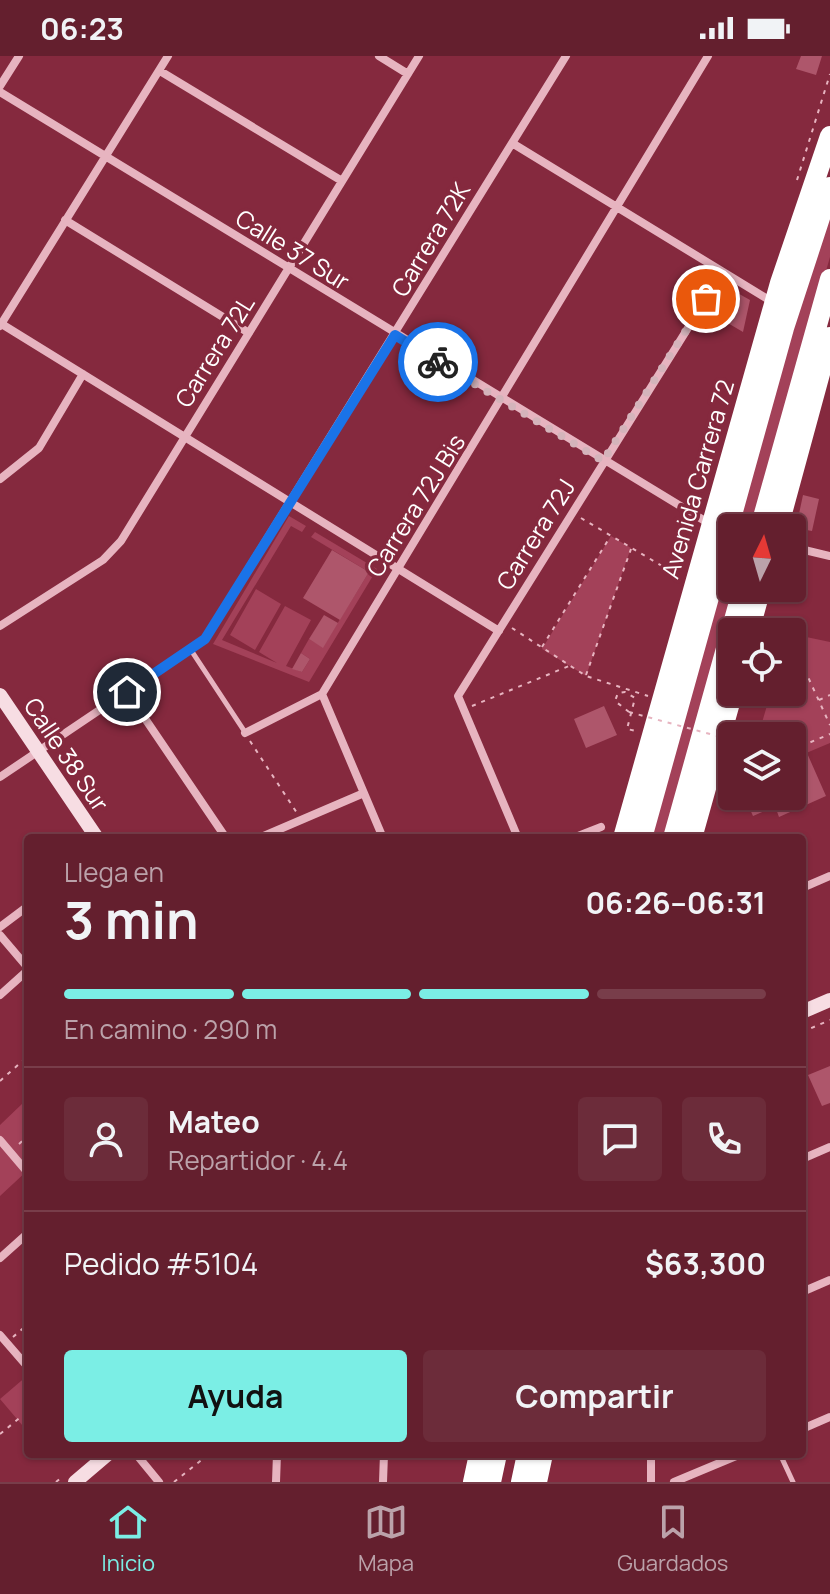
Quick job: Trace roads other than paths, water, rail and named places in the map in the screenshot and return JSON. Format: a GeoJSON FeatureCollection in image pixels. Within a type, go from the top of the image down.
{"type":"FeatureCollection","features":[{"type":"Feature","properties":{"kind":"highway","name":"Avenida Carrera 72"},"geometry":{"type":"LineString","coordinates":[[728,514],[774,303],[830,136]]}},
{"type":"Feature","properties":{"kind":"highway"},"geometry":{"type":"LineString","coordinates":[[816,226],[822,159]]}},
{"type":"Feature","properties":{"kind":"highway","name":"Avenida Carrera 72"},"geometry":{"type":"LineString","coordinates":[[729,514],[830,187]]}},
{"type":"Feature","properties":{"kind":"highway"},"geometry":{"type":"LineString","coordinates":[[764,514],[830,279]]}},
{"type":"Feature","properties":{"kind":"highway"},"geometry":{"type":"LineString","coordinates":[[782,514],[829,344]]}},
{"type":"Feature","properties":{"kind":"highway","name":"Avenida Carrera 72"},"geometry":{"type":"LineString","coordinates":[[643,834],[694,585],[718,541]]}},
{"type":"Feature","properties":{"kind":"highway","name":"Avenida Carrera 72"},"geometry":{"type":"LineString","coordinates":[[670,699],[718,549]]}},
{"type":"Feature","properties":{"kind":"highway"},"geometry":{"type":"LineString","coordinates":[[674,834],[718,676]]}},
{"type":"Feature","properties":{"kind":"highway"},"geometry":{"type":"LineString","coordinates":[[624,834],[650,738],[670,699]]}},
{"type":"Feature","properties":{"kind":"highway"},"geometry":{"type":"LineString","coordinates":[[693,834],[729,706]]}},
{"type":"Feature","properties":{"kind":"highway"},"geometry":{"type":"LineString","coordinates":[[473,1482],[478,1458]]}},
{"type":"Feature","properties":{"kind":"highway"},"geometry":{"type":"LineString","coordinates":[[491,1482],[496,1458]]}},
{"type":"Feature","properties":{"kind":"highway"},"geometry":{"type":"LineString","coordinates":[[521,1482],[526,1458]]}},
{"type":"Feature","properties":{"kind":"highway"},"geometry":{"type":"LineString","coordinates":[[537,1482],[542,1458]]}},
{"type":"Feature","properties":{"kind":"street"},"geometry":{"type":"LineString","coordinates":[[0,89],[19,56]]}},
{"type":"Feature","properties":{"kind":"street"},"geometry":{"type":"LineString","coordinates":[[168,56],[1,325],[399,569],[501,627]]}},
{"type":"Feature","properties":{"kind":"street"},"geometry":{"type":"LineString","coordinates":[[379,56],[408,74]]}},
{"type":"Feature","properties":{"kind":"street","name":"Carrera 72L"},"geometry":{"type":"LineString","coordinates":[[0,626],[113,550],[419,56]]}},
{"type":"Feature","properties":{"kind":"street","name":"Carrera 72K"},"geometry":{"type":"LineString","coordinates":[[0,777],[205,639],[566,56]]}},
{"type":"Feature","properties":{"kind":"street","name":"Carrera 72J Bis"},"geometry":{"type":"LineString","coordinates":[[322,694],[708,56]]}},
{"type":"Feature","properties":{"kind":"street"},"geometry":{"type":"LineString","coordinates":[[160,71],[342,181]]}},
{"type":"Feature","properties":{"kind":"street","name":"Calle 37 Sur"},"geometry":{"type":"LineString","coordinates":[[0,89],[502,401],[718,527]]}},
{"type":"Feature","properties":{"kind":"street"},"geometry":{"type":"LineString","coordinates":[[512,143],[774,303]]}},
{"type":"Feature","properties":{"kind":"street"},"geometry":{"type":"LineString","coordinates":[[65,220],[249,333]]}},
{"type":"Feature","properties":{"kind":"street","name":"Carrera 72J"},"geometry":{"type":"LineString","coordinates":[[516,834],[458,696],[723,272]]}},
{"type":"Feature","properties":{"kind":"street"},"geometry":{"type":"LineString","coordinates":[[0,479],[39,448],[83,374]]}},
{"type":"Feature","properties":{"kind":"street"},"geometry":{"type":"LineString","coordinates":[[806,550],[830,556]]}},
{"type":"Feature","properties":{"kind":"street"},"geometry":{"type":"LineString","coordinates":[[127,692],[223,834]]}},
{"type":"Feature","properties":{"kind":"street"},"geometry":{"type":"LineString","coordinates":[[245,733],[322,694],[381,834]]}},
{"type":"Feature","properties":{"kind":"street","name":"Calle 38 Sur"},"geometry":{"type":"LineString","coordinates":[[0,695],[94,834]]}},
{"type":"Feature","properties":{"kind":"street"},"geometry":{"type":"LineString","coordinates":[[706,786],[718,781]]}},
{"type":"Feature","properties":{"kind":"street"},"geometry":{"type":"LineString","coordinates":[[267,834],[364,793]]}},
{"type":"Feature","properties":{"kind":"street"},"geometry":{"type":"LineString","coordinates":[[583,834],[601,827]]}},
{"type":"Feature","properties":{"kind":"street"},"geometry":{"type":"LineString","coordinates":[[806,886],[830,876]]}},
{"type":"Feature","properties":{"kind":"street"},"geometry":{"type":"LineString","coordinates":[[0,927],[24,909]]}},
{"type":"Feature","properties":{"kind":"street"},"geometry":{"type":"LineString","coordinates":[[0,935],[24,964]]}},
{"type":"Feature","properties":{"kind":"street"},"geometry":{"type":"LineString","coordinates":[[0,995],[24,973]]}},
{"type":"Feature","properties":{"kind":"street"},"geometry":{"type":"LineString","coordinates":[[806,1010],[830,1000]]}},
{"type":"Feature","properties":{"kind":"street"},"geometry":{"type":"LineString","coordinates":[[0,1140],[24,1168]]}},
{"type":"Feature","properties":{"kind":"street"},"geometry":{"type":"LineString","coordinates":[[806,1157],[830,1147]]}},
{"type":"Feature","properties":{"kind":"street"},"geometry":{"type":"LineString","coordinates":[[0,1258],[24,1237]]}},
{"type":"Feature","properties":{"kind":"street"},"geometry":{"type":"LineString","coordinates":[[806,1290],[830,1280]]}},
{"type":"Feature","properties":{"kind":"street"},"geometry":{"type":"LineString","coordinates":[[0,1335],[24,1363]]}},
{"type":"Feature","properties":{"kind":"street"},"geometry":{"type":"LineString","coordinates":[[806,1427],[830,1417]]}},
{"type":"Feature","properties":{"kind":"street"},"geometry":{"type":"LineString","coordinates":[[75,1482],[103,1458]]}},
{"type":"Feature","properties":{"kind":"street"},"geometry":{"type":"LineString","coordinates":[[139,1458],[159,1482]]}},
{"type":"Feature","properties":{"kind":"street"},"geometry":{"type":"LineString","coordinates":[[276,1482],[277,1458]]}},
{"type":"Feature","properties":{"kind":"street"},"geometry":{"type":"LineString","coordinates":[[383,1482],[384,1458]]}},
{"type":"Feature","properties":{"kind":"street"},"geometry":{"type":"LineString","coordinates":[[651,1458],[651,1482]]}},
{"type":"Feature","properties":{"kind":"street"},"geometry":{"type":"LineString","coordinates":[[674,1482],[731,1458]]}},
{"type":"Feature","properties":{"kind":"lane"},"geometry":{"type":"LineString","coordinates":[[191,650],[245,733]]}},
{"type":"Feature","properties":{"kind":"lane"},"geometry":{"type":"LineString","coordinates":[[782,1458],[793,1482]]}}]}
